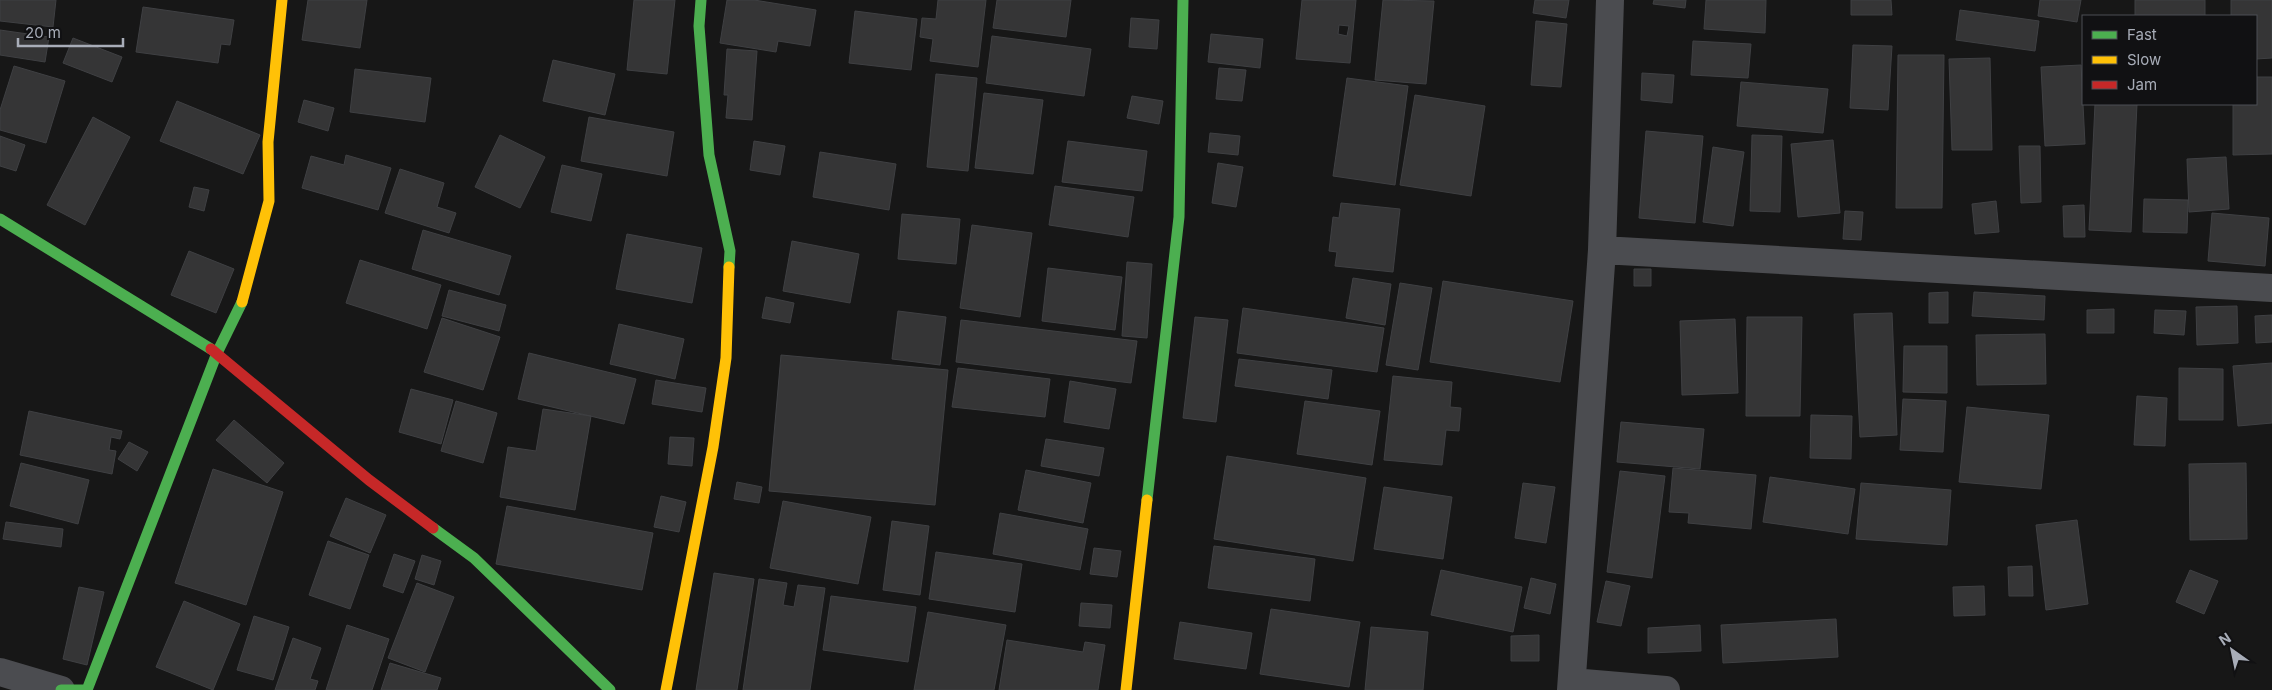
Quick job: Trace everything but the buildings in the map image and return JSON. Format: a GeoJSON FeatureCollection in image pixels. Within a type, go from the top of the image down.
{"type":"FeatureCollection","features":[{"type":"Feature","properties":{"kind":"street"},"geometry":{"type":"LineString","coordinates":[[0,672],[61,690],[87,690],[217,353],[241,304],[270,202],[268,142],[282,0]]}},
{"type":"Feature","properties":{"kind":"street"},"geometry":{"type":"LineString","coordinates":[[666,690],[713,446],[726,358],[730,251],[709,155],[699,26],[702,0]]}},
{"type":"Feature","properties":{"kind":"street"},"geometry":{"type":"LineString","coordinates":[[1126,690],[1179,217],[1183,0]]}},
{"type":"Feature","properties":{"kind":"street"},"geometry":{"type":"LineString","coordinates":[[1610,0],[1602,250],[1572,686],[1666,690]]}},
{"type":"Feature","properties":{"kind":"street"},"geometry":{"type":"LineString","coordinates":[[0,219],[217,353],[369,480],[474,558],[610,690]]}},
{"type":"Feature","properties":{"kind":"street"},"geometry":{"type":"LineString","coordinates":[[1602,250],[2272,288]]}},
{"type":"Feature","properties":{"kind":"traffic: fast"},"geometry":{"type":"LineString","coordinates":[[701,0],[699,26],[709,155],[730,251],[729,267]]}},
{"type":"Feature","properties":{"kind":"traffic: fast"},"geometry":{"type":"LineString","coordinates":[[1147,500],[1179,217],[1183,0]]}},
{"type":"Feature","properties":{"kind":"traffic: fast"},"geometry":{"type":"LineString","coordinates":[[0,219],[211,349]]}},
{"type":"Feature","properties":{"kind":"traffic: fast"},"geometry":{"type":"LineString","coordinates":[[61,690],[87,690],[217,353],[242,302]]}},
{"type":"Feature","properties":{"kind":"traffic: fast"},"geometry":{"type":"LineString","coordinates":[[433,528],[474,558],[610,690]]}},
{"type":"Feature","properties":{"kind":"traffic: slow"},"geometry":{"type":"LineString","coordinates":[[242,302],[269,201],[268,142],[282,0]]}},
{"type":"Feature","properties":{"kind":"traffic: slow"},"geometry":{"type":"LineString","coordinates":[[666,690],[713,447],[726,358],[729,267]]}},
{"type":"Feature","properties":{"kind":"traffic: slow"},"geometry":{"type":"LineString","coordinates":[[1126,690],[1147,500]]}},
{"type":"Feature","properties":{"kind":"traffic: jam"},"geometry":{"type":"LineString","coordinates":[[211,349],[369,480],[433,528]]}}]}
